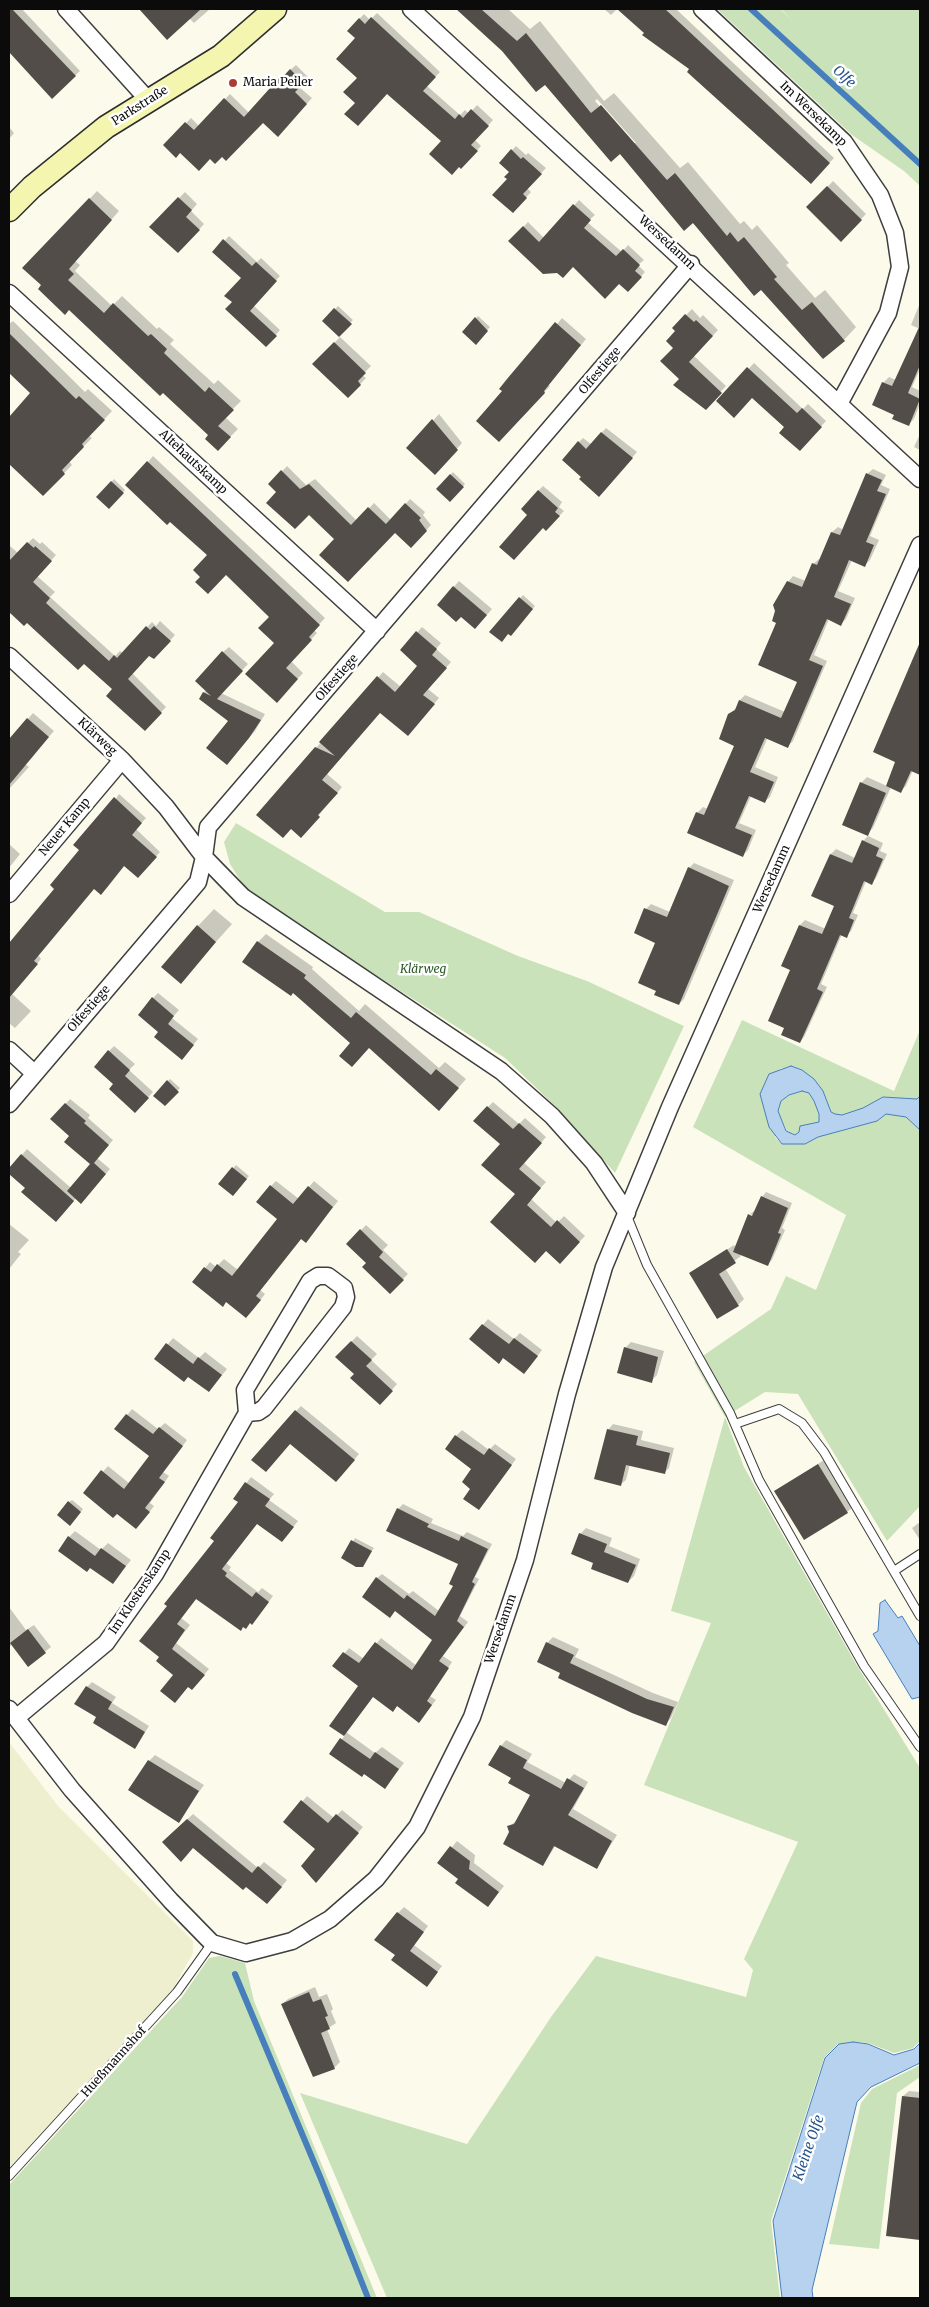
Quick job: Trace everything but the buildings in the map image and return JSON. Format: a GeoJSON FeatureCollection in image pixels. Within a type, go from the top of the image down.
{"type":"FeatureCollection","features":[{"type":"Feature","properties":{"kind":"street"},"geometry":{"type":"LineString","coordinates":[[66,9],[149,101]]}},
{"type":"Feature","properties":{"kind":"street","name":"Parkstraße"},"geometry":{"type":"LineString","coordinates":[[9,210],[32,187],[106,128],[221,56],[275,9]]}},
{"type":"Feature","properties":{"kind":"street","name":"Wersedamm"},"geometry":{"type":"LineString","coordinates":[[412,9],[690,264],[920,479]]}},
{"type":"Feature","properties":{"kind":"street","name":"Im Wersekamp"},"geometry":{"type":"LineString","coordinates":[[702,9],[844,142],[880,195],[895,233],[900,267],[888,313],[840,404]]}},
{"type":"Feature","properties":{"kind":"street","name":"Olfestiege"},"geometry":{"type":"LineString","coordinates":[[9,1104],[198,882],[208,827],[690,264]]}},
{"type":"Feature","properties":{"kind":"street","name":"Altehautskamp"},"geometry":{"type":"LineString","coordinates":[[9,293],[377,631]]}},
{"type":"Feature","properties":{"kind":"street","name":"Wersedamm"},"geometry":{"type":"LineString","coordinates":[[212,1943],[246,1953],[292,1941],[330,1919],[376,1879],[418,1826],[472,1717],[525,1560],[567,1394],[604,1267],[670,1107],[920,545]]}},
{"type":"Feature","properties":{"kind":"street","name":"Klärweg"},"geometry":{"type":"LineString","coordinates":[[9,656],[122,760],[166,807],[204,857],[243,897],[501,1071],[552,1116],[594,1163],[626,1213]]}},
{"type":"Feature","properties":{"kind":"street","name":"Neuer Kamp"},"geometry":{"type":"LineString","coordinates":[[9,894],[122,760]]}},
{"type":"Feature","properties":{"kind":"street"},"geometry":{"type":"LineString","coordinates":[[9,1050],[34,1073]]}},
{"type":"Feature","properties":{"kind":"street"},"geometry":{"type":"LineString","coordinates":[[318,1276],[328,1276],[344,1288],[346,1297],[343,1307],[264,1408],[258,1412],[247,1413],[245,1390],[310,1281],[318,1276]]}},
{"type":"Feature","properties":{"kind":"street","name":"Im Klosterskamp"},"geometry":{"type":"LineString","coordinates":[[12,1714],[106,1643],[154,1574],[247,1413]]}},
{"type":"Feature","properties":{"kind":"street"},"geometry":{"type":"LineString","coordinates":[[12,1714],[72,1790],[171,1901],[212,1943]]}},
{"type":"Feature","properties":{"kind":"lane"},"geometry":{"type":"LineString","coordinates":[[626,1213],[647,1265],[730,1413],[759,1480],[864,1666],[920,1747]]}},
{"type":"Feature","properties":{"kind":"lane"},"geometry":{"type":"LineString","coordinates":[[735,1424],[779,1410],[802,1423],[824,1452],[920,1616]]}},
{"type":"Feature","properties":{"kind":"lane"},"geometry":{"type":"LineString","coordinates":[[894,1571],[920,1554]]}},
{"type":"Feature","properties":{"kind":"lane","name":"Hueßmannshof"},"geometry":{"type":"LineString","coordinates":[[9,2176],[177,1992],[212,1943]]}},
{"type":"Feature","properties":{"kind":"green space"},"geometry":{"type":"Polygon","coordinates":[[[717,9],[780,9],[793,21],[781,9],[920,9],[920,186],[904,171],[852,135],[717,9]]]}},
{"type":"Feature","properties":{"kind":"green space"},"geometry":{"type":"Polygon","coordinates":[[[236,823],[385,912],[419,912],[518,956],[587,981],[684,1026],[615,1173],[558,1109],[505,1058],[248,893],[230,864],[224,842],[236,823]]]}},
{"type":"Feature","properties":{"kind":"green space"},"geometry":{"type":"Polygon","coordinates":[[[742,1020],[894,1091],[920,1030],[920,1096],[917,1099],[883,1097],[863,1108],[842,1115],[835,1114],[831,1112],[823,1091],[781,1068],[775,1137],[782,1144],[805,1144],[818,1137],[877,1121],[886,1114],[894,1113],[906,1117],[920,1130],[920,1506],[887,1541],[798,1394],[765,1392],[725,1417],[694,1362],[771,1309],[786,1276],[816,1290],[846,1215],[693,1127],[742,1020]]]}},
{"type":"Feature","properties":{"kind":"green space"},"geometry":{"type":"Polygon","coordinates":[[[802,1091],[809,1093],[814,1101],[819,1114],[819,1122],[801,1126],[799,1132],[795,1135],[787,1131],[777,1111],[781,1101],[789,1095],[802,1091]]]}},
{"type":"Feature","properties":{"kind":"green space"},"geometry":{"type":"Polygon","coordinates":[[[725,1417],[744,1467],[856,1664],[920,1768],[920,2041],[913,2048],[894,2053],[868,2043],[852,2042],[838,2044],[824,2058],[771,2221],[780,2298],[387,2298],[300,2093],[467,2144],[551,2017],[596,1956],[746,1997],[753,1970],[744,1959],[798,1842],[644,1785],[711,1623],[671,1611],[725,1417]]]}},
{"type":"Feature","properties":{"kind":"green space"},"geometry":{"type":"Polygon","coordinates":[[[9,1742],[58,1806],[193,1941],[193,1953],[173,1989],[9,2168],[9,1742]]]}},
{"type":"Feature","properties":{"kind":"green space"},"geometry":{"type":"Polygon","coordinates":[[[220,1956],[245,1963],[254,2001],[377,2298],[9,2298],[9,2185],[182,1997],[209,1958],[220,1956]]]}},
{"type":"Feature","properties":{"kind":"green space"},"geometry":{"type":"Polygon","coordinates":[[[920,2065],[920,2077],[897,2093],[879,2249],[829,2244],[861,2103],[872,2089],[920,2065]]]}},
{"type":"Feature","properties":{"kind":"water"},"geometry":{"type":"Polygon","coordinates":[[[791,1066],[802,1070],[814,1079],[823,1091],[831,1112],[835,1114],[842,1115],[863,1108],[883,1097],[917,1099],[920,1096],[920,1130],[906,1117],[886,1114],[877,1121],[818,1137],[805,1144],[782,1144],[769,1127],[760,1094],[769,1074],[791,1066]],[[802,1091],[789,1095],[781,1101],[778,1111],[786,1131],[795,1135],[799,1132],[800,1126],[819,1122],[819,1114],[809,1093],[802,1091]]]}},
{"type":"Feature","properties":{"kind":"water"},"geometry":{"type":"Polygon","coordinates":[[[885,1600],[898,1618],[902,1616],[920,1646],[920,1697],[912,1699],[873,1634],[878,1631],[880,1603],[885,1600]]]}},
{"type":"Feature","properties":{"kind":"water","name":"Kleine Olfe"},"geometry":{"type":"Polygon","coordinates":[[[853,2042],[868,2044],[894,2055],[914,2049],[920,2043],[920,2063],[871,2087],[857,2102],[812,2290],[813,2298],[782,2298],[773,2221],[825,2058],[839,2044],[853,2042]]]}},
{"type":"Feature","properties":{"kind":"waterway","name":"Olfe"},"geometry":{"type":"LineString","coordinates":[[751,9],[920,164]]}},
{"type":"Feature","properties":{"kind":"waterway"},"geometry":{"type":"LineString","coordinates":[[235,1974],[321,2179],[368,2298]]}},
{"type":"Feature","properties":{"kind":"place","name":"Maria Peiler"},"geometry":{"type":"Point","coordinates":[233,83]}}]}
